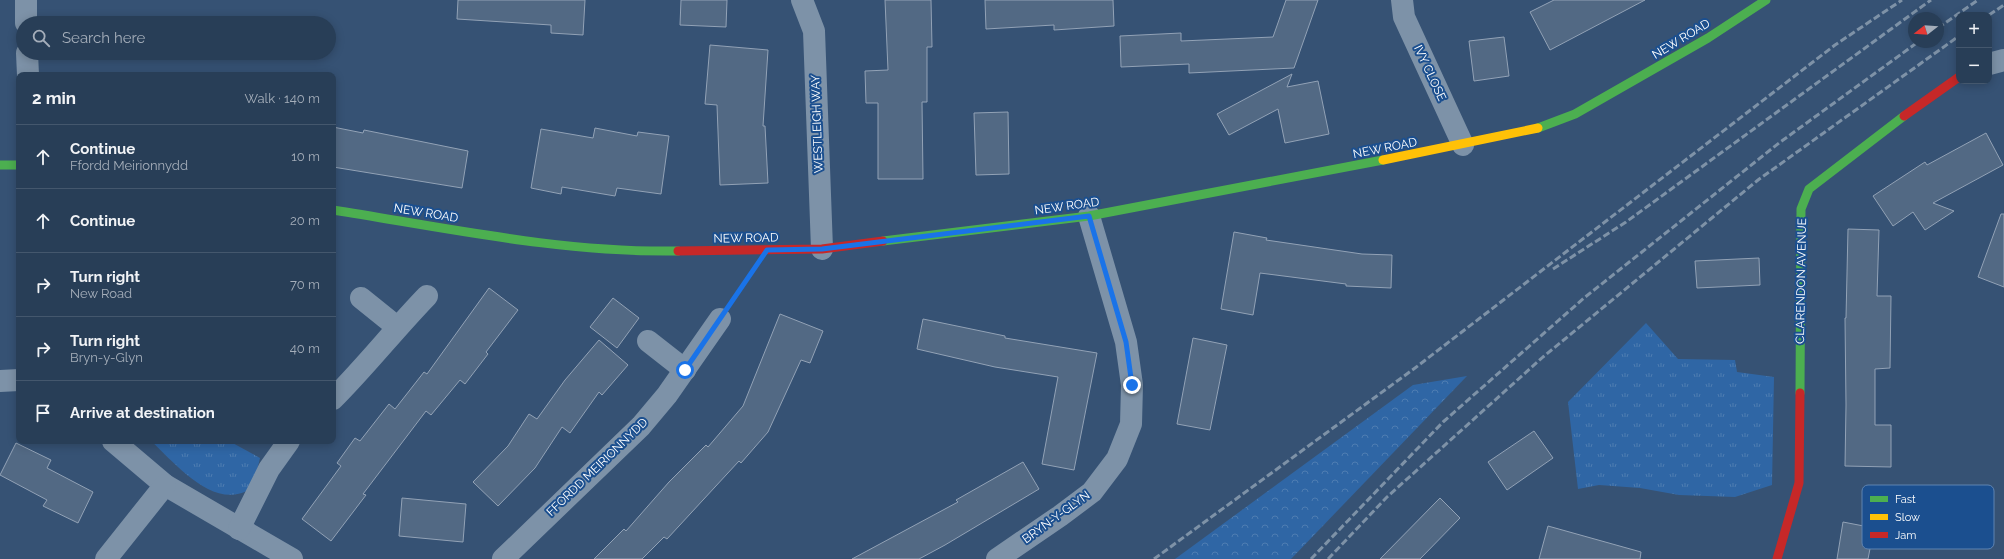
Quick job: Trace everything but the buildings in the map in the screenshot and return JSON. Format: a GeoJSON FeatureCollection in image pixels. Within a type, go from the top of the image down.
{"type":"FeatureCollection","features":[{"type":"Feature","properties":{"kind":"main road","name":"NEW ROAD"},"geometry":{"type":"LineString","coordinates":[[336,210],[524,240],[630,251],[822,249],[1089,216],[1531,131],[1575,114],[1708,38],[1766,0]]}},
{"type":"Feature","properties":{"kind":"main road","name":"CLARENDON AVENUE"},"geometry":{"type":"LineString","coordinates":[[1777,559],[1799,483],[1802,209],[1809,189],[1917,106],[1956,79]]}},
{"type":"Feature","properties":{"kind":"main road"},"geometry":{"type":"LineString","coordinates":[[0,165],[16,164]]}},
{"type":"Feature","properties":{"kind":"street"},"geometry":{"type":"LineString","coordinates":[[26,0],[26,16]]}},
{"type":"Feature","properties":{"kind":"street","name":"WESTLEIGH WAY"},"geometry":{"type":"LineString","coordinates":[[802,0],[814,31],[822,249]]}},
{"type":"Feature","properties":{"kind":"street","name":"IVY CLOSE"},"geometry":{"type":"LineString","coordinates":[[1402,0],[1404,17],[1463,145]]}},
{"type":"Feature","properties":{"kind":"street"},"geometry":{"type":"LineString","coordinates":[[27,60],[28,72]]}},
{"type":"Feature","properties":{"kind":"street"},"geometry":{"type":"LineString","coordinates":[[1992,63],[2004,60]]}},
{"type":"Feature","properties":{"kind":"street","name":"BRYN-Y-GLYN"},"geometry":{"type":"LineString","coordinates":[[997,559],[1092,492],[1117,459],[1131,424],[1132,385],[1126,342],[1089,216]]}},
{"type":"Feature","properties":{"kind":"street"},"geometry":{"type":"LineString","coordinates":[[336,396],[358,374],[397,326],[427,296]]}},
{"type":"Feature","properties":{"kind":"street"},"geometry":{"type":"LineString","coordinates":[[361,298],[397,326]]}},
{"type":"Feature","properties":{"kind":"street","name":"FFORDD MEIRIONNYDD"},"geometry":{"type":"LineString","coordinates":[[503,559],[641,426],[667,395],[720,319]]}},
{"type":"Feature","properties":{"kind":"street"},"geometry":{"type":"LineString","coordinates":[[648,341],[685,370]]}},
{"type":"Feature","properties":{"kind":"street"},"geometry":{"type":"LineString","coordinates":[[0,381],[16,380]]}},
{"type":"Feature","properties":{"kind":"street"},"geometry":{"type":"LineString","coordinates":[[116,444],[165,486],[292,559]]}},
{"type":"Feature","properties":{"kind":"street"},"geometry":{"type":"LineString","coordinates":[[239,529],[269,469],[287,444]]}},
{"type":"Feature","properties":{"kind":"street"},"geometry":{"type":"LineString","coordinates":[[106,559],[165,486]]}},
{"type":"Feature","properties":{"kind":"path"},"geometry":{"type":"LineString","coordinates":[[720,319],[767,250]]}},
{"type":"Feature","properties":{"kind":"green space"},"geometry":{"type":"Polygon","coordinates":[[[1646,323],[1678,359],[1735,360],[1737,372],[1774,377],[1772,485],[1735,497],[1679,495],[1640,488],[1599,485],[1578,489],[1568,402],[1646,323]]]}},
{"type":"Feature","properties":{"kind":"green space"},"geometry":{"type":"Polygon","coordinates":[[[1467,376],[1291,559],[1175,559],[1413,385],[1467,376]]]}},
{"type":"Feature","properties":{"kind":"green space"},"geometry":{"type":"Polygon","coordinates":[[[154,444],[234,444],[260,458],[253,487],[239,494],[225,494],[211,490],[198,483],[172,462],[154,444]]]}},
{"type":"Feature","properties":{"kind":"railway"},"geometry":{"type":"LineString","coordinates":[[1154,559],[1415,368],[1835,45],[1902,0]]}},
{"type":"Feature","properties":{"kind":"railway"},"geometry":{"type":"LineString","coordinates":[[1553,269],[1626,222],[1931,0]]}},
{"type":"Feature","properties":{"kind":"railway"},"geometry":{"type":"LineString","coordinates":[[1944,24],[1978,0]]}},
{"type":"Feature","properties":{"kind":"railway"},"geometry":{"type":"LineString","coordinates":[[1992,13],[2004,5]]}},
{"type":"Feature","properties":{"kind":"railway"},"geometry":{"type":"LineString","coordinates":[[1328,559],[1387,497],[1543,357],[1758,180],[1956,38]]}},
{"type":"Feature","properties":{"kind":"railway"},"geometry":{"type":"LineString","coordinates":[[1311,559],[1443,422],[1584,298],[1779,143],[1910,48]]}},
{"type":"Feature","properties":{"kind":"traffic: fast"},"geometry":{"type":"LineString","coordinates":[[1538,128],[1575,114],[1708,38],[1766,0]]}},
{"type":"Feature","properties":{"kind":"traffic: fast"},"geometry":{"type":"LineString","coordinates":[[1800,393],[1801,209],[1809,189],[1904,116]]}},
{"type":"Feature","properties":{"kind":"traffic: fast"},"geometry":{"type":"LineString","coordinates":[[883,241],[1089,216],[1383,160]]}},
{"type":"Feature","properties":{"kind":"traffic: fast"},"geometry":{"type":"LineString","coordinates":[[0,165],[16,165]]}},
{"type":"Feature","properties":{"kind":"traffic: fast"},"geometry":{"type":"LineString","coordinates":[[336,210],[548,244],[635,251],[678,251]]}},
{"type":"Feature","properties":{"kind":"traffic: slow"},"geometry":{"type":"LineString","coordinates":[[1383,160],[1538,128]]}},
{"type":"Feature","properties":{"kind":"traffic: jam"},"geometry":{"type":"LineString","coordinates":[[1904,116],[1956,79]]}},
{"type":"Feature","properties":{"kind":"traffic: jam"},"geometry":{"type":"LineString","coordinates":[[678,251],[822,249],[883,241]]}},
{"type":"Feature","properties":{"kind":"traffic: jam"},"geometry":{"type":"LineString","coordinates":[[1777,559],[1799,483],[1800,393]]}},
{"type":"Feature","properties":{"kind":"route"},"geometry":{"type":"LineString","coordinates":[[685,370],[767,250],[822,249],[1089,216],[1126,342],[1132,385]]}}]}
